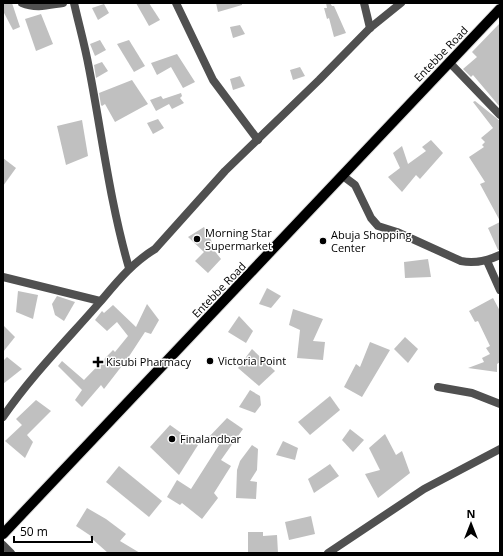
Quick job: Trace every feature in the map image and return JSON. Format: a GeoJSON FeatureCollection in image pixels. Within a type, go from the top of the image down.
{"type":"FeatureCollection","features":[{"type":"Feature","properties":{"kind":"main road","name":"Entebbe Road"},"geometry":{"type":"LineString","coordinates":[[3,534],[500,9]]}},
{"type":"Feature","properties":{"kind":"street"},"geometry":{"type":"LineString","coordinates":[[22,3],[40,7],[63,3]]}},
{"type":"Feature","properties":{"kind":"street"},"geometry":{"type":"LineString","coordinates":[[74,3],[89,67],[109,184],[120,237],[129,268]]}},
{"type":"Feature","properties":{"kind":"street"},"geometry":{"type":"LineString","coordinates":[[176,3],[213,80],[258,140]]}},
{"type":"Feature","properties":{"kind":"street"},"geometry":{"type":"LineString","coordinates":[[364,3],[370,28]]}},
{"type":"Feature","properties":{"kind":"street"},"geometry":{"type":"LineString","coordinates":[[3,417],[44,364],[129,268],[155,249],[205,191],[370,28],[401,3]]}},
{"type":"Feature","properties":{"kind":"street"},"geometry":{"type":"LineString","coordinates":[[449,62],[500,115]]}},
{"type":"Feature","properties":{"kind":"street"},"geometry":{"type":"LineString","coordinates":[[343,176],[355,185],[371,218],[378,226],[397,232],[461,261],[471,263],[487,261],[500,255]]}},
{"type":"Feature","properties":{"kind":"street"},"geometry":{"type":"LineString","coordinates":[[487,261],[500,290]]}},
{"type":"Feature","properties":{"kind":"street"},"geometry":{"type":"LineString","coordinates":[[3,277],[100,301]]}},
{"type":"Feature","properties":{"kind":"street"},"geometry":{"type":"LineString","coordinates":[[438,387],[472,393],[500,404]]}},
{"type":"Feature","properties":{"kind":"street"},"geometry":{"type":"LineString","coordinates":[[328,553],[424,489],[500,449]]}},
{"type":"Feature","properties":{"kind":"street"},"geometry":{"type":"LineString","coordinates":[[3,545],[11,553]]}},
{"type":"Feature","properties":{"kind":"building"},"geometry":{"type":"Polygon","coordinates":[[[3,3],[12,3],[20,27],[13,30],[3,11],[3,3]]]}},
{"type":"Feature","properties":{"kind":"building"},"geometry":{"type":"Polygon","coordinates":[[[136,3],[149,3],[160,20],[149,26],[136,3]]]}},
{"type":"Feature","properties":{"kind":"building"},"geometry":{"type":"Polygon","coordinates":[[[216,3],[242,3],[242,5],[218,12],[216,3]]]}},
{"type":"Feature","properties":{"kind":"building"},"geometry":{"type":"Polygon","coordinates":[[[326,3],[330,3],[334,6],[346,33],[334,37],[329,18],[327,19],[324,8],[327,8],[326,3]]]}},
{"type":"Feature","properties":{"kind":"building"},"geometry":{"type":"Polygon","coordinates":[[[104,4],[109,13],[98,20],[92,8],[104,4]]]}},
{"type":"Feature","properties":{"kind":"building"},"geometry":{"type":"Polygon","coordinates":[[[41,14],[53,44],[36,51],[25,19],[41,14]]]}},
{"type":"Feature","properties":{"kind":"building"},"geometry":{"type":"Polygon","coordinates":[[[500,23],[500,107],[473,75],[471,77],[463,69],[477,57],[472,52],[500,23]]]}},
{"type":"Feature","properties":{"kind":"building"},"geometry":{"type":"Polygon","coordinates":[[[240,25],[245,34],[233,38],[230,27],[240,25]]]}},
{"type":"Feature","properties":{"kind":"building"},"geometry":{"type":"Polygon","coordinates":[[[100,40],[106,50],[95,56],[90,44],[100,40]]]}},
{"type":"Feature","properties":{"kind":"building"},"geometry":{"type":"Polygon","coordinates":[[[129,40],[145,66],[134,72],[117,44],[129,40]]]}},
{"type":"Feature","properties":{"kind":"building"},"geometry":{"type":"Polygon","coordinates":[[[177,54],[195,82],[183,88],[171,67],[157,75],[151,63],[177,54]]]}},
{"type":"Feature","properties":{"kind":"building"},"geometry":{"type":"Polygon","coordinates":[[[102,62],[108,71],[96,78],[94,65],[102,62]]]}},
{"type":"Feature","properties":{"kind":"building"},"geometry":{"type":"Polygon","coordinates":[[[300,67],[305,76],[293,80],[290,70],[300,67]]]}},
{"type":"Feature","properties":{"kind":"building"},"geometry":{"type":"Polygon","coordinates":[[[240,76],[245,86],[233,90],[230,79],[240,76]]]}},
{"type":"Feature","properties":{"kind":"building"},"geometry":{"type":"Polygon","coordinates":[[[132,80],[148,104],[115,122],[105,104],[102,106],[101,105],[99,93],[132,80]]]}},
{"type":"Feature","properties":{"kind":"building"},"geometry":{"type":"Polygon","coordinates":[[[181,93],[182,96],[180,98],[184,103],[172,109],[169,104],[156,111],[150,100],[161,96],[163,99],[181,93]]]}},
{"type":"Feature","properties":{"kind":"building"},"geometry":{"type":"Polygon","coordinates":[[[475,101],[500,121],[500,221],[480,184],[485,182],[469,157],[484,147],[482,145],[485,142],[481,138],[493,128],[473,102],[475,101]]]}},
{"type":"Feature","properties":{"kind":"building"},"geometry":{"type":"Polygon","coordinates":[[[158,119],[164,128],[153,134],[147,123],[158,119]]]}},
{"type":"Feature","properties":{"kind":"building"},"geometry":{"type":"Polygon","coordinates":[[[82,120],[88,156],[66,165],[57,126],[82,120]]]}},
{"type":"Feature","properties":{"kind":"building"},"geometry":{"type":"Polygon","coordinates":[[[431,140],[443,153],[420,179],[416,175],[402,192],[388,177],[400,168],[393,153],[402,146],[408,164],[426,151],[422,147],[431,140]]]}},
{"type":"Feature","properties":{"kind":"building"},"geometry":{"type":"Polygon","coordinates":[[[3,158],[16,168],[3,186],[3,158]]]}},
{"type":"Feature","properties":{"kind":"building"},"geometry":{"type":"Polygon","coordinates":[[[500,222],[500,250],[498,250],[488,228],[500,222]]]}},
{"type":"Feature","properties":{"kind":"building"},"geometry":{"type":"Polygon","coordinates":[[[204,227],[212,242],[210,245],[221,259],[208,273],[195,261],[204,252],[188,237],[204,227]]]}},
{"type":"Feature","properties":{"kind":"building"},"geometry":{"type":"Polygon","coordinates":[[[428,259],[431,277],[405,278],[404,262],[428,259]]]}},
{"type":"Feature","properties":{"kind":"building"},"geometry":{"type":"Polygon","coordinates":[[[267,288],[281,296],[271,308],[259,304],[267,288]]]}},
{"type":"Feature","properties":{"kind":"building"},"geometry":{"type":"Polygon","coordinates":[[[18,291],[38,295],[33,319],[16,312],[18,291]]]}},
{"type":"Feature","properties":{"kind":"building"},"geometry":{"type":"Polygon","coordinates":[[[57,296],[75,302],[64,321],[55,315],[52,304],[57,296]]]}},
{"type":"Feature","properties":{"kind":"building"},"geometry":{"type":"Polygon","coordinates":[[[493,298],[500,311],[500,362],[497,364],[497,372],[468,368],[484,362],[482,358],[490,354],[486,348],[490,346],[478,321],[475,322],[469,311],[493,298]]]}},
{"type":"Feature","properties":{"kind":"building"},"geometry":{"type":"Polygon","coordinates":[[[147,304],[159,320],[151,334],[145,332],[128,358],[104,389],[101,385],[82,407],[75,400],[82,390],[58,366],[62,361],[84,380],[113,350],[115,352],[128,336],[117,322],[107,331],[95,320],[102,311],[104,313],[113,305],[136,327],[147,304]]]}},
{"type":"Feature","properties":{"kind":"building"},"geometry":{"type":"Polygon","coordinates":[[[293,309],[323,319],[313,341],[325,342],[323,360],[297,358],[300,330],[289,325],[293,309]]]}},
{"type":"Feature","properties":{"kind":"building"},"geometry":{"type":"Polygon","coordinates":[[[239,316],[253,331],[246,343],[228,332],[239,316]]]}},
{"type":"Feature","properties":{"kind":"building"},"geometry":{"type":"Polygon","coordinates":[[[3,325],[15,337],[3,352],[3,325]]]}},
{"type":"Feature","properties":{"kind":"building"},"geometry":{"type":"Polygon","coordinates":[[[405,337],[418,349],[408,363],[394,349],[405,337]]]}},
{"type":"Feature","properties":{"kind":"building"},"geometry":{"type":"Polygon","coordinates":[[[370,342],[390,350],[362,397],[344,387],[356,364],[360,367],[370,342]]]}},
{"type":"Feature","properties":{"kind":"building"},"geometry":{"type":"Polygon","coordinates":[[[252,349],[275,371],[259,386],[238,368],[252,349]]]}},
{"type":"Feature","properties":{"kind":"building"},"geometry":{"type":"Polygon","coordinates":[[[7,357],[22,369],[3,384],[3,361],[7,357]]]}},
{"type":"Feature","properties":{"kind":"building"},"geometry":{"type":"Polygon","coordinates":[[[250,390],[260,396],[261,405],[255,413],[239,407],[250,390]]]}},
{"type":"Feature","properties":{"kind":"building"},"geometry":{"type":"Polygon","coordinates":[[[330,396],[340,410],[310,435],[298,422],[330,396]]]}},
{"type":"Feature","properties":{"kind":"building"},"geometry":{"type":"Polygon","coordinates":[[[36,400],[51,411],[27,435],[33,442],[25,458],[5,441],[22,425],[16,419],[36,400]]]}},
{"type":"Feature","properties":{"kind":"building"},"geometry":{"type":"Polygon","coordinates":[[[227,418],[243,429],[221,460],[231,466],[214,493],[218,498],[202,519],[182,503],[180,505],[167,497],[177,480],[191,489],[219,445],[208,438],[227,418]]]}},
{"type":"Feature","properties":{"kind":"building"},"geometry":{"type":"Polygon","coordinates":[[[170,425],[198,445],[179,475],[150,447],[170,425]]]}},
{"type":"Feature","properties":{"kind":"building"},"geometry":{"type":"Polygon","coordinates":[[[350,429],[364,440],[353,452],[342,440],[350,429]]]}},
{"type":"Feature","properties":{"kind":"building"},"geometry":{"type":"Polygon","coordinates":[[[385,434],[396,455],[402,451],[410,473],[378,498],[365,474],[380,470],[369,448],[385,434]]]}},
{"type":"Feature","properties":{"kind":"building"},"geometry":{"type":"Polygon","coordinates":[[[283,441],[298,448],[295,460],[276,455],[283,441]]]}},
{"type":"Feature","properties":{"kind":"building"},"geometry":{"type":"Polygon","coordinates":[[[252,445],[258,449],[257,470],[250,481],[257,482],[256,499],[236,498],[237,470],[240,461],[252,445]]]}},
{"type":"Feature","properties":{"kind":"building"},"geometry":{"type":"Polygon","coordinates":[[[330,464],[339,476],[314,493],[308,479],[330,464]]]}},
{"type":"Feature","properties":{"kind":"building"},"geometry":{"type":"Polygon","coordinates":[[[119,466],[162,501],[149,517],[106,482],[119,466]]]}},
{"type":"Feature","properties":{"kind":"building"},"geometry":{"type":"Polygon","coordinates":[[[87,508],[106,519],[126,534],[120,541],[140,553],[108,553],[90,537],[91,536],[76,526],[87,508]]]}},
{"type":"Feature","properties":{"kind":"building"},"geometry":{"type":"Polygon","coordinates":[[[311,516],[315,534],[289,540],[285,522],[311,516]]]}},
{"type":"Feature","properties":{"kind":"building"},"geometry":{"type":"Polygon","coordinates":[[[248,532],[263,532],[263,536],[277,535],[278,553],[248,553],[248,532]]]}},
{"type":"Feature","properties":{"kind":"place","name":"Morning Star Supermarket"},"geometry":{"type":"Point","coordinates":[197,239]}},
{"type":"Feature","properties":{"kind":"place","name":"Abuja Shopping Center"},"geometry":{"type":"Point","coordinates":[323,241]}},
{"type":"Feature","properties":{"kind":"place","name":"Victoria Point"},"geometry":{"type":"Point","coordinates":[210,361]}},
{"type":"Feature","properties":{"kind":"place","name":"Kisubi Pharmacy"},"geometry":{"type":"Point","coordinates":[98,362]}},
{"type":"Feature","properties":{"kind":"place","name":"Finalandbar"},"geometry":{"type":"Point","coordinates":[172,439]}}]}
